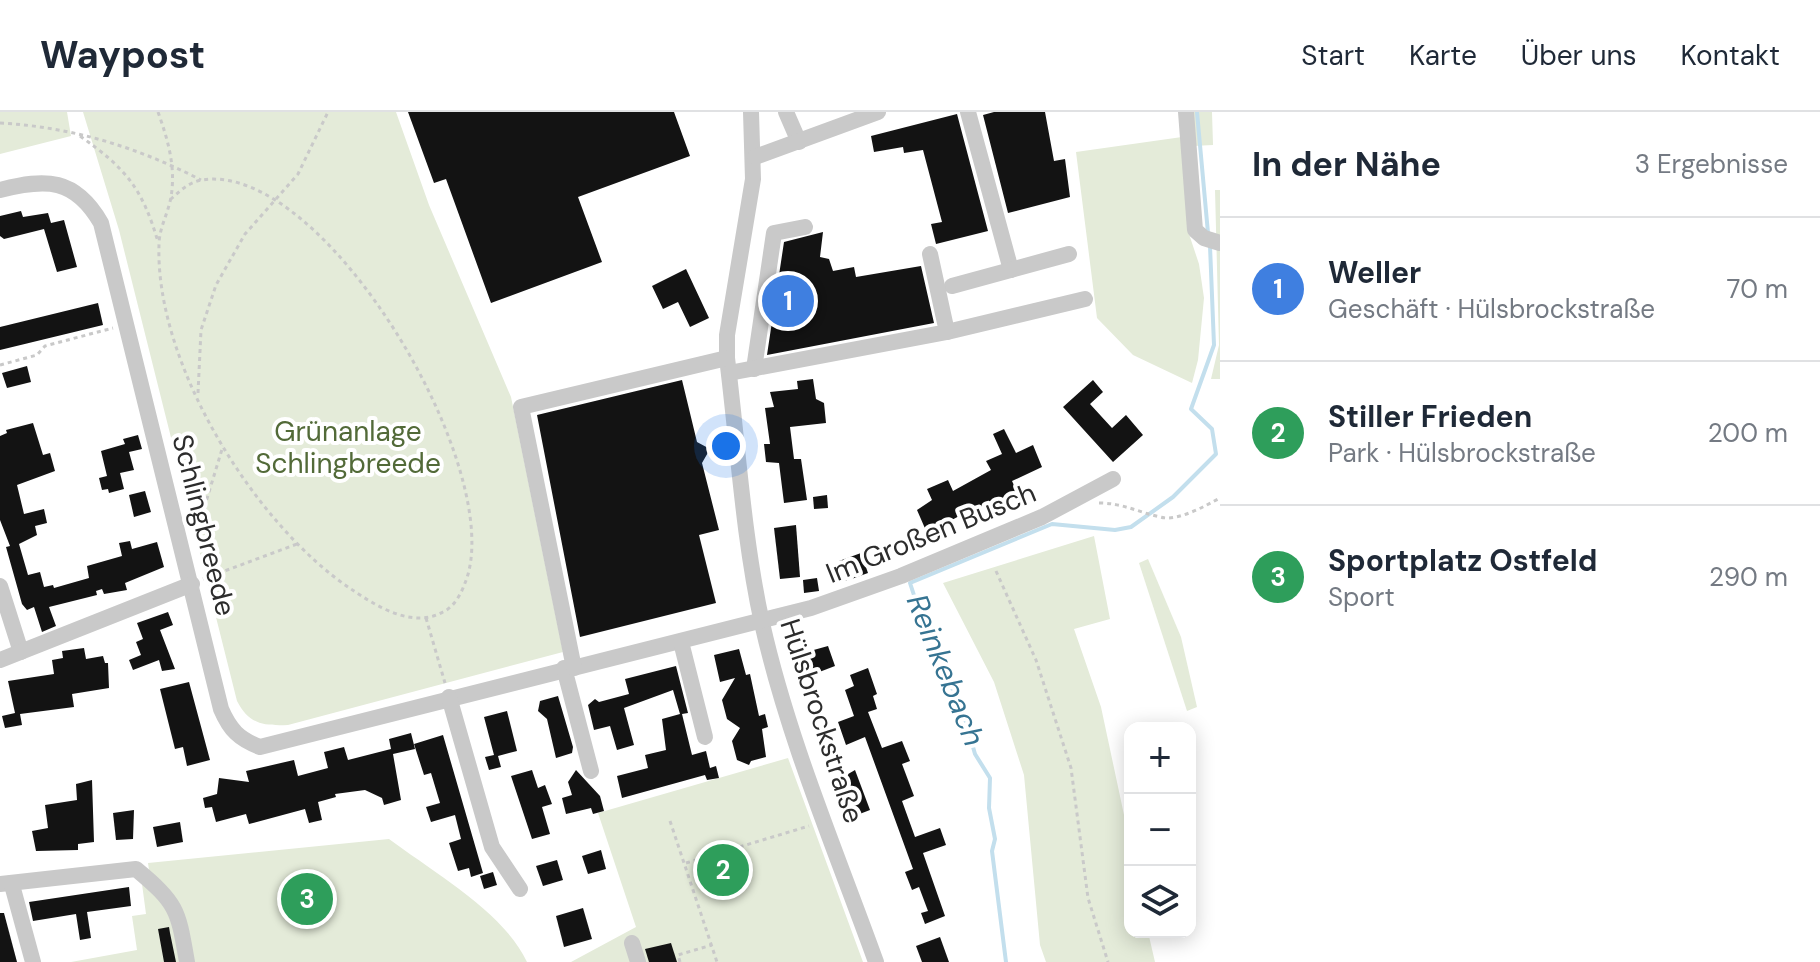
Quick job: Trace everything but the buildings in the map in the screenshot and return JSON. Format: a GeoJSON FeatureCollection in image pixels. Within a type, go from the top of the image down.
{"type":"FeatureCollection","features":[{"type":"Feature","properties":{"kind":"street","name":"Hülsbrockstraße"},"geometry":{"type":"LineString","coordinates":[[751,112],[755,157],[728,366],[762,622],[783,701],[876,962]]}},
{"type":"Feature","properties":{"kind":"street"},"geometry":{"type":"LineString","coordinates":[[786,112],[799,142]]}},
{"type":"Feature","properties":{"kind":"street"},"geometry":{"type":"LineString","coordinates":[[755,157],[878,112]]}},
{"type":"Feature","properties":{"kind":"street"},"geometry":{"type":"LineString","coordinates":[[968,112],[1011,270]]}},
{"type":"Feature","properties":{"kind":"street"},"geometry":{"type":"LineString","coordinates":[[1186,112],[1191,211],[1195,230],[1213,241]]}},
{"type":"Feature","properties":{"kind":"street","name":"Schlingbreede"},"geometry":{"type":"LineString","coordinates":[[0,190],[33,181],[54,183],[84,199],[101,223],[221,709],[228,727],[246,741],[260,747],[276,745],[449,697],[762,622]]}},
{"type":"Feature","properties":{"kind":"street"},"geometry":{"type":"LineString","coordinates":[[754,369],[774,233],[805,227]]}},
{"type":"Feature","properties":{"kind":"street"},"geometry":{"type":"LineString","coordinates":[[930,254],[947,332]]}},
{"type":"Feature","properties":{"kind":"street"},"geometry":{"type":"LineString","coordinates":[[952,286],[1069,254]]}},
{"type":"Feature","properties":{"kind":"street"},"geometry":{"type":"LineString","coordinates":[[591,771],[521,407],[728,366],[754,369],[947,332],[1085,299]]}},
{"type":"Feature","properties":{"kind":"street","name":"Im Großen Busch"},"geometry":{"type":"LineString","coordinates":[[762,622],[901,576],[1072,503],[1113,479]]}},
{"type":"Feature","properties":{"kind":"street"},"geometry":{"type":"LineString","coordinates":[[0,660],[192,584]]}},
{"type":"Feature","properties":{"kind":"street"},"geometry":{"type":"LineString","coordinates":[[0,586],[21,652]]}},
{"type":"Feature","properties":{"kind":"street"},"geometry":{"type":"LineString","coordinates":[[681,642],[705,737]]}},
{"type":"Feature","properties":{"kind":"street"},"geometry":{"type":"LineString","coordinates":[[449,697],[492,847],[520,889]]}},
{"type":"Feature","properties":{"kind":"street"},"geometry":{"type":"LineString","coordinates":[[33,962],[6,884],[136,869],[169,896],[179,914],[187,962]]}},
{"type":"Feature","properties":{"kind":"street"},"geometry":{"type":"LineString","coordinates":[[632,943],[638,962]]}},
{"type":"Feature","properties":{"kind":"path"},"geometry":{"type":"LineString","coordinates":[[158,112],[172,165],[171,199],[162,221],[159,245]]}},
{"type":"Feature","properties":{"kind":"path"},"geometry":{"type":"LineString","coordinates":[[198,397],[201,330],[216,285],[245,234],[298,174],[328,112]]}},
{"type":"Feature","properties":{"kind":"path"},"geometry":{"type":"LineString","coordinates":[[0,123],[114,141],[201,180]]}},
{"type":"Feature","properties":{"kind":"path"},"geometry":{"type":"LineString","coordinates":[[77,133],[113,159],[132,179],[146,201],[159,245],[168,316],[198,397],[223,446],[259,499],[297,544],[333,577],[368,601],[398,615],[426,618],[445,612],[460,596],[470,571],[473,549],[464,483],[446,427],[409,352],[370,294],[322,239],[274,201],[232,181],[201,180],[187,185],[171,199]]}},
{"type":"Feature","properties":{"kind":"path"},"geometry":{"type":"LineString","coordinates":[[0,365],[37,355],[45,346],[127,324]]}},
{"type":"Feature","properties":{"kind":"path"},"geometry":{"type":"LineString","coordinates":[[185,555],[191,551],[223,446]]}},
{"type":"Feature","properties":{"kind":"path"},"geometry":{"type":"LineString","coordinates":[[1072,503],[1120,503],[1163,519],[1198,509],[1220,498]]}},
{"type":"Feature","properties":{"kind":"path"},"geometry":{"type":"LineString","coordinates":[[192,584],[297,544]]}},
{"type":"Feature","properties":{"kind":"path"},"geometry":{"type":"LineString","coordinates":[[996,571],[1036,660],[1071,768],[1088,898],[1108,962]]}},
{"type":"Feature","properties":{"kind":"path"},"geometry":{"type":"LineString","coordinates":[[426,618],[449,697]]}},
{"type":"Feature","properties":{"kind":"path"},"geometry":{"type":"LineString","coordinates":[[670,821],[717,962]]}},
{"type":"Feature","properties":{"kind":"path"},"geometry":{"type":"LineString","coordinates":[[684,863],[817,824]]}},
{"type":"Feature","properties":{"kind":"path"},"geometry":{"type":"LineString","coordinates":[[680,962],[678,955],[712,945]]}},
{"type":"Feature","properties":{"kind":"green space"},"geometry":{"type":"Polygon","coordinates":[[[0,112],[67,112],[71,136],[0,154],[0,112]]]}},
{"type":"Feature","properties":{"kind":"green space","name":"Grünanlage Schlingbreede"},"geometry":{"type":"Polygon","coordinates":[[[83,112],[396,112],[429,205],[511,397],[563,652],[288,725],[264,724],[247,715],[237,701],[119,230],[83,112]]]}},
{"type":"Feature","properties":{"kind":"green space"},"geometry":{"type":"Polygon","coordinates":[[[1191,112],[1212,112],[1213,145],[1193,146],[1191,112]]]}},
{"type":"Feature","properties":{"kind":"green space"},"geometry":{"type":"Polygon","coordinates":[[[1182,137],[1189,234],[1199,264],[1204,298],[1198,360],[1192,383],[1133,355],[1097,318],[1076,152],[1182,137]]]}},
{"type":"Feature","properties":{"kind":"green space"},"geometry":{"type":"Polygon","coordinates":[[[1215,190],[1220,190],[1220,379],[1211,379],[1219,345],[1215,190]]]}},
{"type":"Feature","properties":{"kind":"green space"},"geometry":{"type":"Polygon","coordinates":[[[1094,536],[1110,619],[1074,629],[1101,707],[1124,815],[1124,938],[1149,938],[1155,962],[1046,962],[1040,945],[1024,775],[994,682],[943,583],[1094,536]]]}},
{"type":"Feature","properties":{"kind":"green space"},"geometry":{"type":"Polygon","coordinates":[[[1148,559],[1181,637],[1197,707],[1187,711],[1139,563],[1148,559]]]}},
{"type":"Feature","properties":{"kind":"green space"},"geometry":{"type":"Polygon","coordinates":[[[788,758],[863,962],[571,962],[636,927],[598,813],[788,758]]]}},
{"type":"Feature","properties":{"kind":"green space"},"geometry":{"type":"Polygon","coordinates":[[[389,839],[485,910],[502,926],[527,962],[71,962],[137,950],[132,916],[146,914],[142,884],[150,877],[148,863],[389,839]]]}},
{"type":"Feature","properties":{"kind":"waterway"},"geometry":{"type":"LineString","coordinates":[[1197,112],[1208,233]]}},
{"type":"Feature","properties":{"kind":"waterway","name":"Reinkebach"},"geometry":{"type":"LineString","coordinates":[[1006,962],[992,851],[995,839],[989,808],[990,778],[975,754],[962,708],[929,641],[910,583],[1052,524],[1115,530],[1131,527],[1173,497],[1216,454],[1212,429],[1191,409],[1214,345],[1210,246]]}},
{"type":"Feature","properties":{"kind":"place","name":"Weller"},"geometry":{"type":"Point","coordinates":[788,301]}},
{"type":"Feature","properties":{"kind":"place","name":"Stiller Frieden"},"geometry":{"type":"Point","coordinates":[723,870]}},
{"type":"Feature","properties":{"kind":"place","name":"Sportplatz Ostfeld"},"geometry":{"type":"Point","coordinates":[307,899]}}]}
